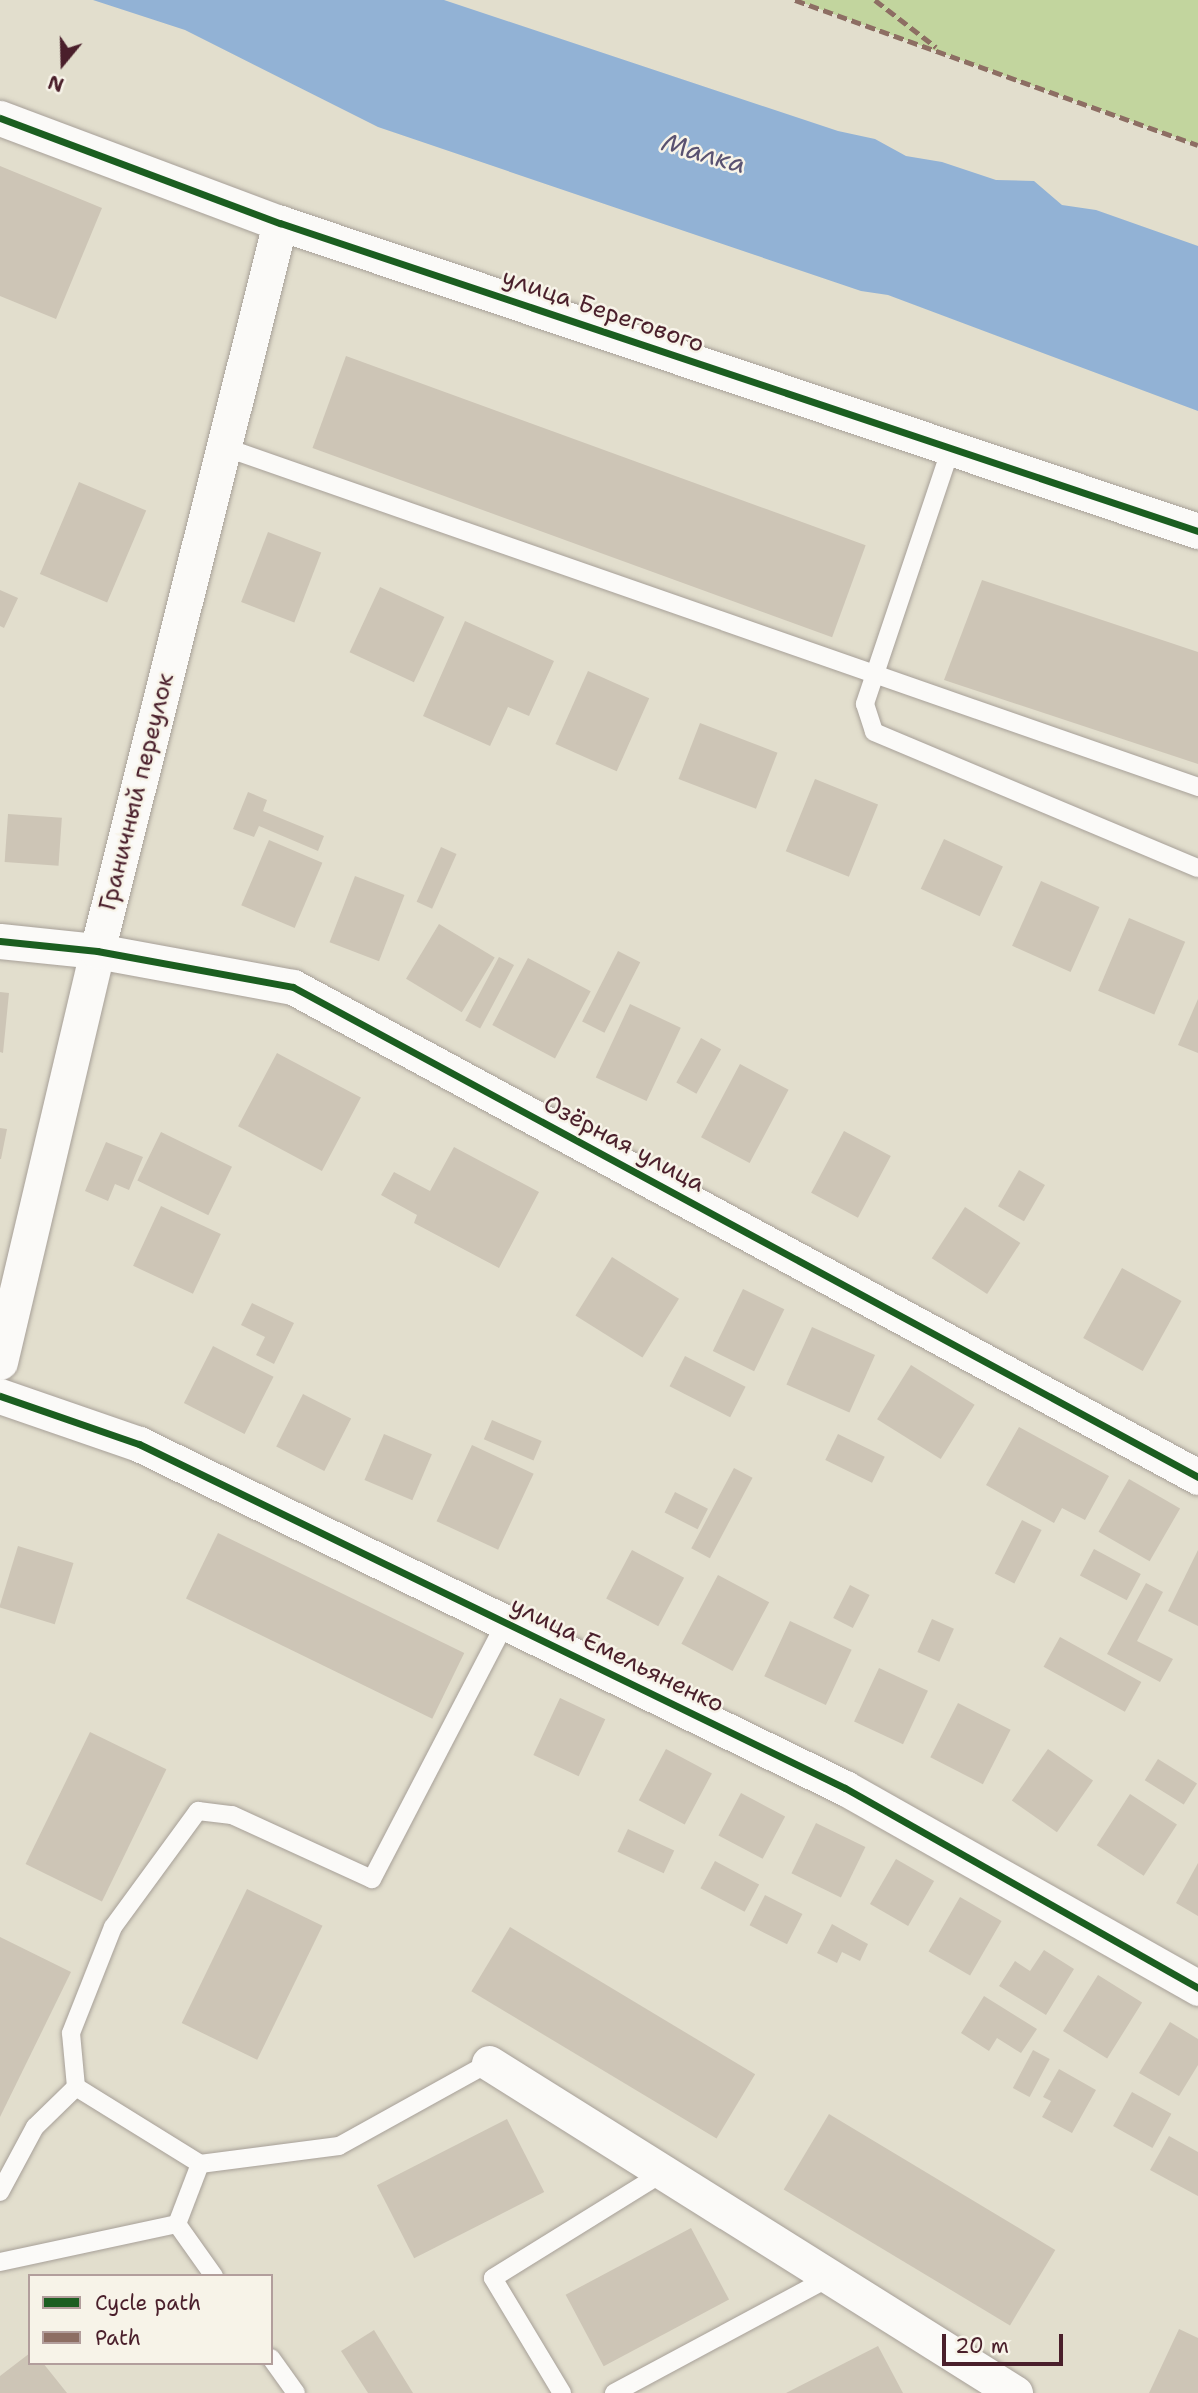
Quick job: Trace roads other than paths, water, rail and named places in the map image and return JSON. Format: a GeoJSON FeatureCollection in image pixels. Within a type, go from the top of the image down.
{"type":"FeatureCollection","features":[{"type":"Feature","properties":{"kind":"street","name":"улица Берегового"},"geometry":{"type":"LineString","coordinates":[[0,118],[280,223],[1198,531]]}},
{"type":"Feature","properties":{"kind":"street","name":"Граничный переулок"},"geometry":{"type":"LineString","coordinates":[[0,1362],[97,951],[280,223]]}},
{"type":"Feature","properties":{"kind":"street","name":"Озёрная улица"},"geometry":{"type":"LineString","coordinates":[[0,941],[97,951],[293,987],[1198,1477]]}},
{"type":"Feature","properties":{"kind":"street","name":"улица Емельяненко"},"geometry":{"type":"LineString","coordinates":[[0,1396],[139,1444],[845,1788],[1198,1988]]}},
{"type":"Feature","properties":{"kind":"street"},"geometry":{"type":"LineString","coordinates":[[489,2063],[1015,2393]]}},
{"type":"Feature","properties":{"kind":"lane"},"geometry":{"type":"LineString","coordinates":[[224,447],[1198,788]]}},
{"type":"Feature","properties":{"kind":"lane"},"geometry":{"type":"LineString","coordinates":[[951,448],[864,704],[874,732],[1198,868]]}},
{"type":"Feature","properties":{"kind":"lane"},"geometry":{"type":"LineString","coordinates":[[76,2087],[71,2033],[113,1927],[198,1811],[232,1815],[372,1879],[506,1622]]}},
{"type":"Feature","properties":{"kind":"lane"},"geometry":{"type":"LineString","coordinates":[[76,2087],[200,2164],[339,2146],[489,2063]]}},
{"type":"Feature","properties":{"kind":"lane"},"geometry":{"type":"LineString","coordinates":[[0,2192],[35,2127],[76,2087]]}},
{"type":"Feature","properties":{"kind":"lane"},"geometry":{"type":"LineString","coordinates":[[177,2224],[200,2164]]}},
{"type":"Feature","properties":{"kind":"lane"},"geometry":{"type":"LineString","coordinates":[[562,2393],[493,2278],[664,2172]]}},
{"type":"Feature","properties":{"kind":"lane"},"geometry":{"type":"LineString","coordinates":[[0,2262],[177,2224]]}},
{"type":"Feature","properties":{"kind":"lane"},"geometry":{"type":"LineString","coordinates":[[177,2224],[213,2274]]}},
{"type":"Feature","properties":{"kind":"lane"},"geometry":{"type":"LineString","coordinates":[[614,2393],[830,2277]]}},
{"type":"Feature","properties":{"kind":"lane"},"geometry":{"type":"LineString","coordinates":[[273,2361],[296,2393]]}},
{"type":"Feature","properties":{"kind":"water","name":"Малка"},"geometry":{"type":"Polygon","coordinates":[[[93,0],[444,0],[838,131],[875,139],[906,156],[942,162],[996,180],[1034,181],[1062,205],[1096,210],[1198,246],[1198,411],[888,295],[861,291],[378,127],[185,30],[93,0]]]}}]}
